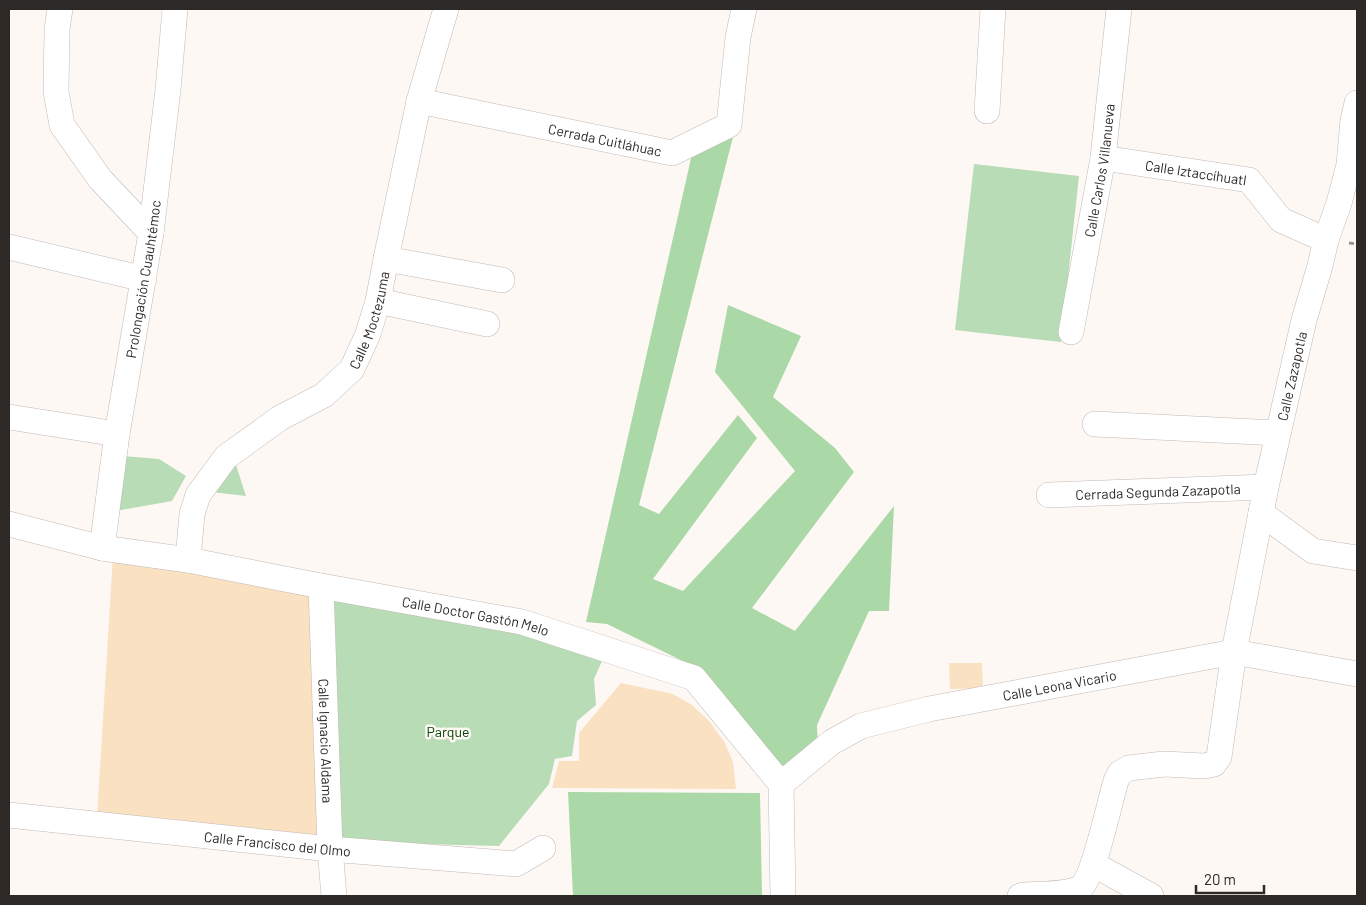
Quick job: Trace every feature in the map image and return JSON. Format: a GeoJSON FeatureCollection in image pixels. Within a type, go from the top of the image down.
{"type":"FeatureCollection","features":[{"type":"Feature","properties":{"kind":"street"},"geometry":{"type":"LineString","coordinates":[[60,9],[57,29],[56,92],[62,125],[100,179],[150,233]]}},
{"type":"Feature","properties":{"kind":"street","name":"Prolongación Cuauhtémoc"},"geometry":{"type":"LineString","coordinates":[[102,548],[117,434],[144,279],[168,90],[175,9]]}},
{"type":"Feature","properties":{"kind":"street","name":"Calle Moctezuma"},"geometry":{"type":"LineString","coordinates":[[188,560],[192,514],[198,495],[226,457],[280,418],[324,395],[352,370],[368,334],[378,301],[419,101],[446,9]]}},
{"type":"Feature","properties":{"kind":"street","name":"Cerrada Cuitláhuac"},"geometry":{"type":"LineString","coordinates":[[419,101],[672,153],[729,125],[738,37],[744,9]]}},
{"type":"Feature","properties":{"kind":"street"},"geometry":{"type":"LineString","coordinates":[[987,111],[993,9]]}},
{"type":"Feature","properties":{"kind":"street","name":"Calle Carlos Villanueva"},"geometry":{"type":"LineString","coordinates":[[1071,332],[1103,158],[1119,9]]}},
{"type":"Feature","properties":{"kind":"street","name":"Calle Zazapotla"},"geometry":{"type":"LineString","coordinates":[[1093,864],[1120,772],[1129,768],[1164,764],[1204,766],[1214,764],[1218,757],[1234,652],[1277,433],[1304,320],[1326,240],[1350,166],[1356,115]]}},
{"type":"Feature","properties":{"kind":"street","name":"Calle Iztaccíhuatl"},"geometry":{"type":"LineString","coordinates":[[1103,158],[1249,180],[1281,220],[1326,240]]}},
{"type":"Feature","properties":{"kind":"street"},"geometry":{"type":"LineString","coordinates":[[9,247],[144,279]]}},
{"type":"Feature","properties":{"kind":"street"},"geometry":{"type":"LineString","coordinates":[[386,259],[502,280]]}},
{"type":"Feature","properties":{"kind":"street"},"geometry":{"type":"LineString","coordinates":[[378,301],[487,324]]}},
{"type":"Feature","properties":{"kind":"street"},"geometry":{"type":"LineString","coordinates":[[9,417],[117,434]]}},
{"type":"Feature","properties":{"kind":"street"},"geometry":{"type":"LineString","coordinates":[[1095,424],[1277,433]]}},
{"type":"Feature","properties":{"kind":"street","name":"Cerrada Segunda Zazapotla"},"geometry":{"type":"LineString","coordinates":[[1050,495],[1266,488]]}},
{"type":"Feature","properties":{"kind":"street"},"geometry":{"type":"LineString","coordinates":[[1261,513],[1313,551],[1357,558]]}},
{"type":"Feature","properties":{"kind":"street","name":"Calle Doctor Gastón Melo"},"geometry":{"type":"LineString","coordinates":[[9,524],[102,548],[188,560],[522,622],[694,678],[781,784]]}},
{"type":"Feature","properties":{"kind":"street","name":"Calle Ignacio Aldama"},"geometry":{"type":"LineString","coordinates":[[321,586],[330,849],[334,896]]}},
{"type":"Feature","properties":{"kind":"street","name":"Calle Leona Vicario"},"geometry":{"type":"LineString","coordinates":[[781,784],[832,742],[861,726],[930,709],[1234,652],[1357,674]]}},
{"type":"Feature","properties":{"kind":"street"},"geometry":{"type":"LineString","coordinates":[[781,784],[783,896]]}},
{"type":"Feature","properties":{"kind":"street","name":"Calle Francisco del Olmo"},"geometry":{"type":"LineString","coordinates":[[9,815],[330,849],[516,864],[543,848]]}},
{"type":"Feature","properties":{"kind":"street"},"geometry":{"type":"LineString","coordinates":[[1020,896],[1066,892],[1080,887],[1088,878],[1093,864],[1151,896]]}},
{"type":"Feature","properties":{"kind":"green space"},"geometry":{"type":"Polygon","coordinates":[[[697,132],[733,137],[639,505],[659,514],[738,415],[757,438],[653,579],[683,591],[795,471],[715,372],[728,305],[801,336],[773,397],[835,448],[854,472],[752,608],[795,631],[894,506],[889,611],[869,611],[817,725],[818,751],[780,772],[699,669],[607,624],[586,622],[697,132]]]}},
{"type":"Feature","properties":{"kind":"green space"},"geometry":{"type":"Polygon","coordinates":[[[974,164],[1079,176],[1061,342],[955,330],[974,164]]]}},
{"type":"Feature","properties":{"kind":"green space"},"geometry":{"type":"Polygon","coordinates":[[[123,456],[159,459],[186,476],[172,501],[110,512],[123,456]]]}},
{"type":"Feature","properties":{"kind":"green space"},"geometry":{"type":"Polygon","coordinates":[[[236,465],[246,496],[203,491],[236,465]]]}},
{"type":"Feature","properties":{"kind":"green space","name":"Parque"},"geometry":{"type":"Polygon","coordinates":[[[333,598],[520,631],[602,661],[594,679],[596,705],[577,721],[572,756],[555,759],[549,784],[499,846],[339,842],[333,598]]]}},
{"type":"Feature","properties":{"kind":"green space"},"geometry":{"type":"Polygon","coordinates":[[[568,792],[760,793],[762,896],[573,896],[568,792]]]}},
{"type":"Feature","properties":{"kind":"building"},"geometry":{"type":"Polygon","coordinates":[[[113,555],[310,596],[318,841],[97,817],[113,555]]]}},
{"type":"Feature","properties":{"kind":"building"},"geometry":{"type":"Polygon","coordinates":[[[949,663],[982,663],[983,688],[950,689],[949,663]]]}},
{"type":"Feature","properties":{"kind":"building"},"geometry":{"type":"Polygon","coordinates":[[[621,683],[673,694],[692,705],[710,722],[725,743],[733,762],[736,789],[552,788],[559,761],[579,761],[579,733],[621,683]]]}}]}
